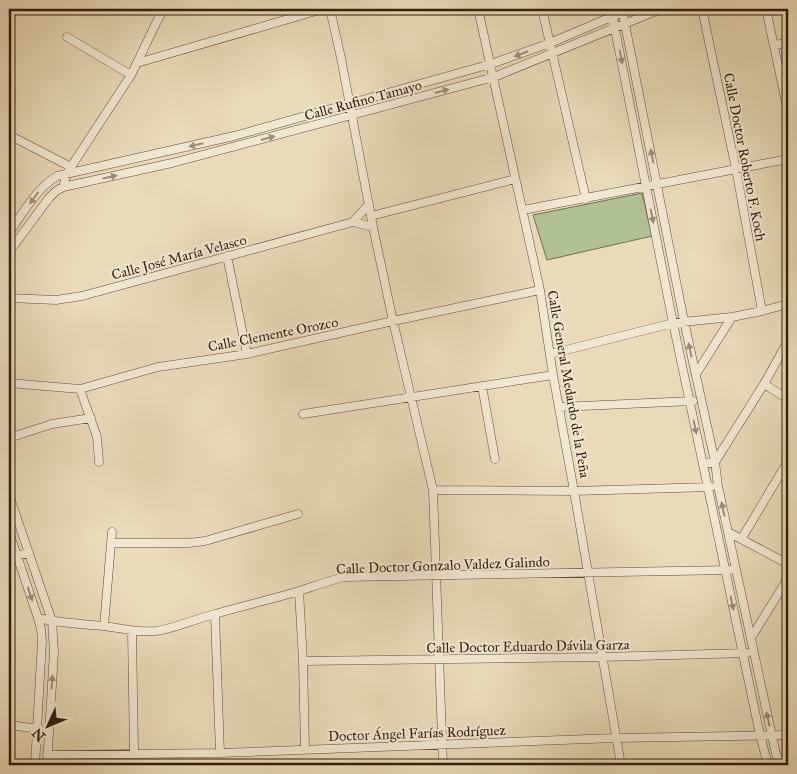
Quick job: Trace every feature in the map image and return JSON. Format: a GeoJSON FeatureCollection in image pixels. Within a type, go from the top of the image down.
{"type":"FeatureCollection","features":[{"type":"Feature","properties":{"kind":"street"},"geometry":{"type":"LineString","coordinates":[[9,251],[49,198],[63,187],[69,170],[137,63],[163,9]]}},
{"type":"Feature","properties":{"kind":"street"},"geometry":{"type":"LineString","coordinates":[[137,63],[323,9]]}},
{"type":"Feature","properties":{"kind":"street"},"geometry":{"type":"LineString","coordinates":[[330,9],[342,58],[368,204],[432,490],[443,765]]}},
{"type":"Feature","properties":{"kind":"street","name":"Calle General Medardo de la Peña"},"geometry":{"type":"LineString","coordinates":[[478,9],[540,290],[621,765]]}},
{"type":"Feature","properties":{"kind":"street"},"geometry":{"type":"LineString","coordinates":[[542,9],[586,199]]}},
{"type":"Feature","properties":{"kind":"street","name":"Calle Rufino Tamayo"},"geometry":{"type":"LineString","coordinates":[[69,170],[234,136],[349,105],[491,64],[550,43],[612,12],[630,9]]}},
{"type":"Feature","properties":{"kind":"street","name":"Calle Rufino Tamayo"},"geometry":{"type":"LineString","coordinates":[[63,187],[172,163],[494,77],[661,9]]}},
{"type":"Feature","properties":{"kind":"street","name":"Calle Doctor Roberto F. Koch"},"geometry":{"type":"LineString","coordinates":[[702,9],[736,169],[762,311]]}},
{"type":"Feature","properties":{"kind":"street"},"geometry":{"type":"LineString","coordinates":[[766,9],[788,112]]}},
{"type":"Feature","properties":{"kind":"street"},"geometry":{"type":"LineString","coordinates":[[622,10],[700,400],[715,462],[718,486],[776,754],[782,765]]}},
{"type":"Feature","properties":{"kind":"street"},"geometry":{"type":"LineString","coordinates":[[612,12],[689,402],[760,736],[768,765]]}},
{"type":"Feature","properties":{"kind":"street"},"geometry":{"type":"LineString","coordinates":[[67,37],[130,75]]}},
{"type":"Feature","properties":{"kind":"street"},"geometry":{"type":"LineString","coordinates":[[774,45],[788,43]]}},
{"type":"Feature","properties":{"kind":"street"},"geometry":{"type":"LineString","coordinates":[[9,135],[69,170]]}},
{"type":"Feature","properties":{"kind":"street"},"geometry":{"type":"LineString","coordinates":[[523,210],[788,159]]}},
{"type":"Feature","properties":{"kind":"street"},"geometry":{"type":"LineString","coordinates":[[9,233],[40,189],[49,181],[69,170]]}},
{"type":"Feature","properties":{"kind":"street"},"geometry":{"type":"LineString","coordinates":[[371,216],[515,179]]}},
{"type":"Feature","properties":{"kind":"street"},"geometry":{"type":"LineString","coordinates":[[353,222],[368,204]]}},
{"type":"Feature","properties":{"kind":"street","name":"Calle José María Velasco"},"geometry":{"type":"LineString","coordinates":[[9,298],[56,300],[82,296],[353,222],[373,227]]}},
{"type":"Feature","properties":{"kind":"street"},"geometry":{"type":"LineString","coordinates":[[227,256],[247,354]]}},
{"type":"Feature","properties":{"kind":"street","name":"Calle Clemente Orozco"},"geometry":{"type":"LineString","coordinates":[[9,383],[80,388],[158,367],[247,354],[540,290]]}},
{"type":"Feature","properties":{"kind":"street"},"geometry":{"type":"LineString","coordinates":[[550,354],[673,323],[732,317],[788,304]]}},
{"type":"Feature","properties":{"kind":"street"},"geometry":{"type":"LineString","coordinates":[[696,374],[732,317]]}},
{"type":"Feature","properties":{"kind":"street"},"geometry":{"type":"LineString","coordinates":[[703,464],[715,462],[764,384],[788,341]]}},
{"type":"Feature","properties":{"kind":"street"},"geometry":{"type":"LineString","coordinates":[[303,414],[553,375]]}},
{"type":"Feature","properties":{"kind":"street"},"geometry":{"type":"LineString","coordinates":[[764,384],[788,399]]}},
{"type":"Feature","properties":{"kind":"street"},"geometry":{"type":"LineString","coordinates":[[482,386],[495,459]]}},
{"type":"Feature","properties":{"kind":"street"},"geometry":{"type":"LineString","coordinates":[[80,388],[97,438],[99,462]]}},
{"type":"Feature","properties":{"kind":"street"},"geometry":{"type":"LineString","coordinates":[[559,407],[700,400]]}},
{"type":"Feature","properties":{"kind":"street"},"geometry":{"type":"LineString","coordinates":[[9,438],[52,424],[91,418]]}},
{"type":"Feature","properties":{"kind":"street"},"geometry":{"type":"LineString","coordinates":[[742,538],[788,461]]}},
{"type":"Feature","properties":{"kind":"street"},"geometry":{"type":"LineString","coordinates":[[432,490],[574,491],[708,488],[718,486]]}},
{"type":"Feature","properties":{"kind":"street"},"geometry":{"type":"LineString","coordinates":[[9,495],[52,621],[54,652],[47,765]]}},
{"type":"Feature","properties":{"kind":"street"},"geometry":{"type":"LineString","coordinates":[[111,543],[189,543],[205,541],[298,514]]}},
{"type":"Feature","properties":{"kind":"street"},"geometry":{"type":"LineString","coordinates":[[9,532],[13,556],[41,629],[35,765]]}},
{"type":"Feature","properties":{"kind":"street"},"geometry":{"type":"LineString","coordinates":[[104,626],[112,532]]}},
{"type":"Feature","properties":{"kind":"street"},"geometry":{"type":"LineString","coordinates":[[728,532],[788,564]]}},
{"type":"Feature","properties":{"kind":"street"},"geometry":{"type":"LineString","coordinates":[[13,556],[29,552]]}},
{"type":"Feature","properties":{"kind":"street","name":"Calle Doctor Gonzalo Valdez Galindo"},"geometry":{"type":"LineString","coordinates":[[38,618],[132,631],[149,631],[164,629],[344,578],[737,569]]}},
{"type":"Feature","properties":{"kind":"street"},"geometry":{"type":"LineString","coordinates":[[751,638],[788,578]]}},
{"type":"Feature","properties":{"kind":"street"},"geometry":{"type":"LineString","coordinates":[[299,591],[305,749]]}},
{"type":"Feature","properties":{"kind":"street"},"geometry":{"type":"LineString","coordinates":[[215,614],[220,753]]}},
{"type":"Feature","properties":{"kind":"street"},"geometry":{"type":"LineString","coordinates":[[132,631],[134,753]]}},
{"type":"Feature","properties":{"kind":"street","name":"Calle Doctor Eduardo Dávila Garza"},"geometry":{"type":"LineString","coordinates":[[303,662],[602,657],[754,652]]}},
{"type":"Feature","properties":{"kind":"street"},"geometry":{"type":"LineString","coordinates":[[9,725],[49,729]]}},
{"type":"Feature","properties":{"kind":"street","name":"Doctor Ángel Farías Rodríguez"},"geometry":{"type":"LineString","coordinates":[[47,755],[220,753],[616,738],[788,735]]}},
{"type":"Feature","properties":{"kind":"green space"},"geometry":{"type":"Polygon","coordinates":[[[642,193],[652,236],[547,260],[533,215],[642,193]]]}}]}
